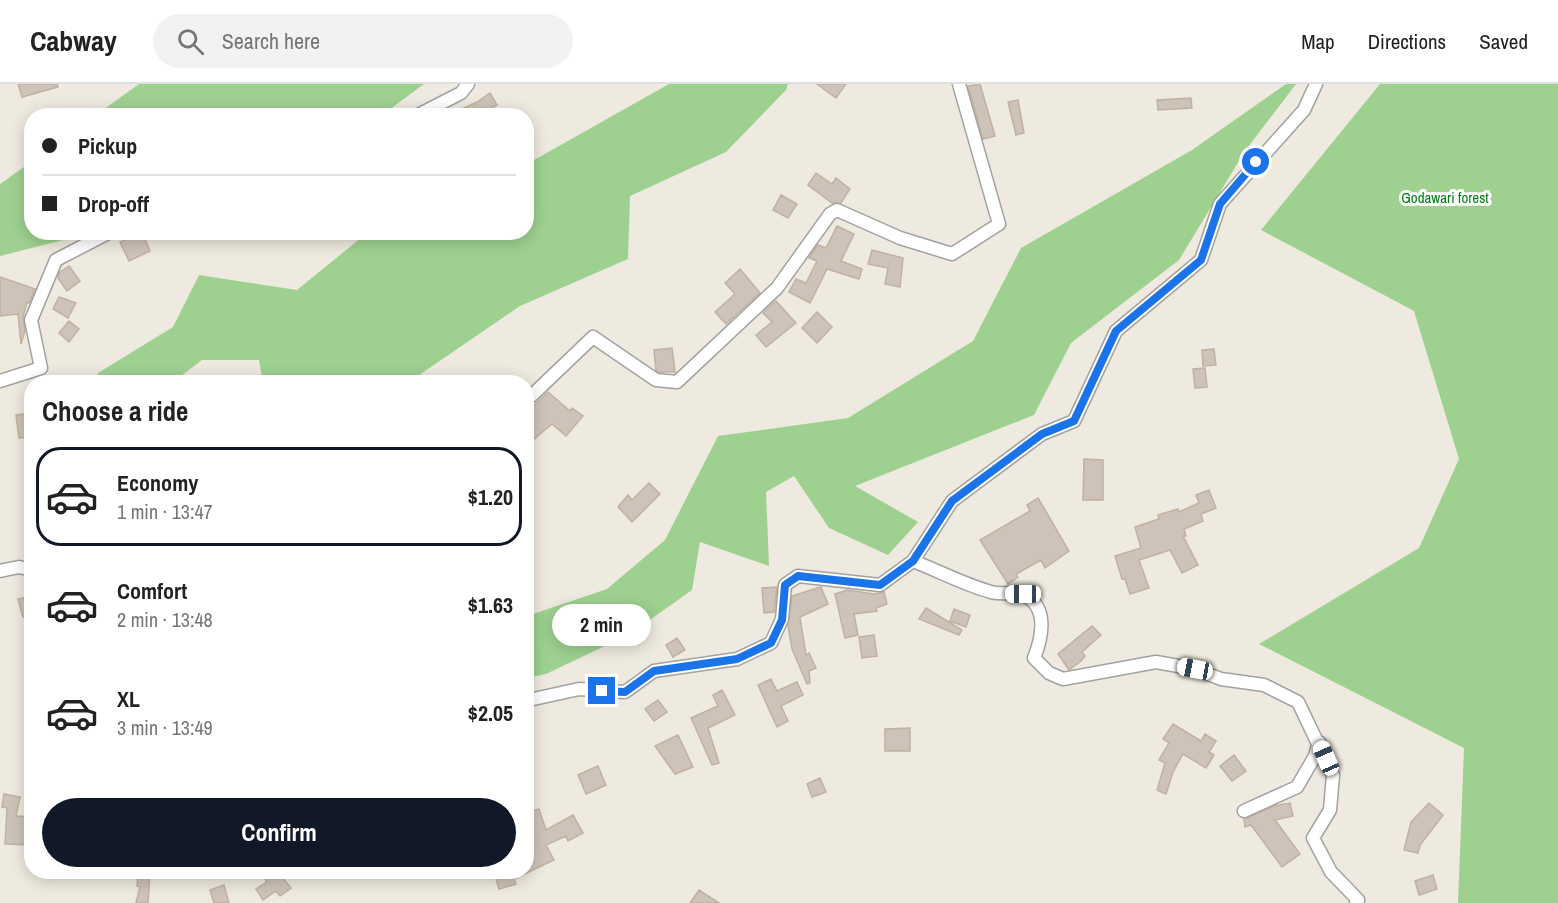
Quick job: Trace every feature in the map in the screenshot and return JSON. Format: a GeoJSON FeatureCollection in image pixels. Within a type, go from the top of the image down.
{"type":"FeatureCollection","features":[{"type":"Feature","properties":{"kind":"street"},"geometry":{"type":"LineString","coordinates":[[432,108],[461,93],[468,84]]}},
{"type":"Feature","properties":{"kind":"street"},"geometry":{"type":"LineString","coordinates":[[534,392],[593,337],[656,380],[677,382],[777,288],[830,214],[837,210],[900,238],[952,254],[999,224],[959,84]]}},
{"type":"Feature","properties":{"kind":"street"},"geometry":{"type":"LineString","coordinates":[[534,699],[579,689],[625,692],[654,671],[737,659],[771,643],[782,620],[785,585],[798,576],[880,585],[913,561],[952,501],[1042,434],[1074,421],[1116,331],[1201,260],[1220,204],[1304,110],[1316,84]]}},
{"type":"Feature","properties":{"kind":"street"},"geometry":{"type":"LineString","coordinates":[[0,381],[41,368],[31,320],[56,260],[95,240]]}},
{"type":"Feature","properties":{"kind":"street"},"geometry":{"type":"LineString","coordinates":[[913,561],[992,593],[1023,594],[1037,606],[1042,623],[1034,658],[1049,673],[1063,679],[1156,662],[1195,669],[1221,679],[1264,685],[1298,702],[1333,775],[1330,810],[1313,838],[1331,872],[1358,900],[1356,903]]}},
{"type":"Feature","properties":{"kind":"street"},"geometry":{"type":"LineString","coordinates":[[0,572],[19,567],[24,568]]}},
{"type":"Feature","properties":{"kind":"street"},"geometry":{"type":"LineString","coordinates":[[1245,811],[1297,787],[1315,756],[1319,742]]}},
{"type":"Feature","properties":{"kind":"green space"},"geometry":{"type":"Polygon","coordinates":[[[139,84],[424,84],[391,108],[106,108],[139,84]]]}},
{"type":"Feature","properties":{"kind":"green space"},"geometry":{"type":"Polygon","coordinates":[[[669,84],[788,84],[786,90],[726,152],[630,196],[628,259],[520,306],[419,375],[262,375],[259,360],[202,360],[182,375],[98,375],[173,327],[199,275],[297,290],[358,240],[534,240],[534,160],[669,84]]]}},
{"type":"Feature","properties":{"kind":"green space"},"geometry":{"type":"Polygon","coordinates":[[[1286,84],[1296,84],[1245,151],[1179,260],[1071,343],[1034,415],[855,486],[918,522],[888,555],[829,528],[794,476],[766,492],[769,566],[700,542],[692,590],[630,634],[546,674],[534,677],[534,614],[607,589],[665,540],[718,436],[848,418],[973,341],[1021,248],[1192,150],[1286,84]]]}},
{"type":"Feature","properties":{"kind":"green space","name":"Godawari forest"},"geometry":{"type":"Polygon","coordinates":[[[1380,84],[1558,84],[1558,903],[1458,903],[1464,748],[1259,644],[1419,548],[1459,459],[1414,311],[1261,230],[1380,84]]]}},
{"type":"Feature","properties":{"kind":"green space"},"geometry":{"type":"Polygon","coordinates":[[[24,167],[24,240],[63,240],[0,256],[0,184],[24,167]]]}},
{"type":"Feature","properties":{"kind":"building"},"geometry":{"type":"Polygon","coordinates":[[[18,84],[57,84],[58,87],[22,97],[18,84]]]}},
{"type":"Feature","properties":{"kind":"building"},"geometry":{"type":"Polygon","coordinates":[[[817,84],[846,84],[836,98],[817,84]]]}},
{"type":"Feature","properties":{"kind":"building"},"geometry":{"type":"Polygon","coordinates":[[[980,84],[995,136],[983,139],[968,86],[980,84]]]}},
{"type":"Feature","properties":{"kind":"building"},"geometry":{"type":"Polygon","coordinates":[[[490,93],[497,105],[491,108],[464,108],[490,93]]]}},
{"type":"Feature","properties":{"kind":"building"},"geometry":{"type":"Polygon","coordinates":[[[1191,98],[1192,108],[1158,110],[1157,100],[1191,98]]]}},
{"type":"Feature","properties":{"kind":"building"},"geometry":{"type":"Polygon","coordinates":[[[1018,100],[1024,133],[1016,135],[1008,102],[1018,100]]]}},
{"type":"Feature","properties":{"kind":"building"},"geometry":{"type":"Polygon","coordinates":[[[816,173],[832,184],[836,178],[850,189],[841,203],[832,203],[808,185],[816,173]]]}},
{"type":"Feature","properties":{"kind":"building"},"geometry":{"type":"Polygon","coordinates":[[[781,195],[797,204],[788,218],[773,210],[781,195]]]}},
{"type":"Feature","properties":{"kind":"building"},"geometry":{"type":"Polygon","coordinates":[[[837,226],[854,234],[841,261],[862,269],[859,279],[827,269],[810,303],[789,292],[796,279],[806,283],[817,261],[809,258],[818,245],[826,248],[837,226]]]}},
{"type":"Feature","properties":{"kind":"building"},"geometry":{"type":"Polygon","coordinates":[[[145,240],[150,251],[129,261],[120,242],[145,240]]]}},
{"type":"Feature","properties":{"kind":"building"},"geometry":{"type":"Polygon","coordinates":[[[872,250],[903,258],[900,287],[885,284],[888,268],[868,264],[872,250]]]}},
{"type":"Feature","properties":{"kind":"building"},"geometry":{"type":"Polygon","coordinates":[[[69,266],[80,281],[67,291],[58,278],[59,273],[69,266]]]}},
{"type":"Feature","properties":{"kind":"building"},"geometry":{"type":"Polygon","coordinates":[[[740,269],[760,293],[726,324],[715,312],[735,294],[725,283],[740,269]]]}},
{"type":"Feature","properties":{"kind":"building"},"geometry":{"type":"Polygon","coordinates":[[[0,277],[35,289],[29,303],[27,302],[23,317],[25,331],[21,344],[18,314],[0,316],[0,277]]]}},
{"type":"Feature","properties":{"kind":"building"},"geometry":{"type":"Polygon","coordinates":[[[59,297],[76,303],[68,318],[53,309],[59,297]]]}},
{"type":"Feature","properties":{"kind":"building"},"geometry":{"type":"Polygon","coordinates":[[[776,301],[796,323],[766,347],[756,335],[772,322],[763,313],[776,301]]]}},
{"type":"Feature","properties":{"kind":"building"},"geometry":{"type":"Polygon","coordinates":[[[817,312],[832,327],[817,343],[802,328],[817,312]]]}},
{"type":"Feature","properties":{"kind":"building"},"geometry":{"type":"Polygon","coordinates":[[[69,321],[79,329],[69,342],[59,333],[69,321]]]}},
{"type":"Feature","properties":{"kind":"building"},"geometry":{"type":"Polygon","coordinates":[[[672,348],[675,372],[659,372],[656,370],[654,350],[672,348]]]}},
{"type":"Feature","properties":{"kind":"building"},"geometry":{"type":"Polygon","coordinates":[[[1214,349],[1216,365],[1203,366],[1202,350],[1214,349]]]}},
{"type":"Feature","properties":{"kind":"building"},"geometry":{"type":"Polygon","coordinates":[[[1205,368],[1207,387],[1195,388],[1193,369],[1205,368]]]}},
{"type":"Feature","properties":{"kind":"building"},"geometry":{"type":"Polygon","coordinates":[[[548,392],[570,411],[572,408],[583,416],[566,436],[552,424],[534,439],[534,406],[548,392]]]}},
{"type":"Feature","properties":{"kind":"building"},"geometry":{"type":"Polygon","coordinates":[[[24,414],[24,438],[19,438],[16,415],[24,414]]]}},
{"type":"Feature","properties":{"kind":"building"},"geometry":{"type":"Polygon","coordinates":[[[1084,459],[1103,460],[1103,500],[1083,500],[1084,459]]]}},
{"type":"Feature","properties":{"kind":"building"},"geometry":{"type":"Polygon","coordinates":[[[649,483],[660,494],[632,522],[618,507],[628,495],[632,500],[649,483]]]}},
{"type":"Feature","properties":{"kind":"building"},"geometry":{"type":"Polygon","coordinates":[[[1209,490],[1216,508],[1201,514],[1203,521],[1184,529],[1186,536],[1183,536],[1198,565],[1182,573],[1170,550],[1139,560],[1149,588],[1130,594],[1125,579],[1122,579],[1115,556],[1141,548],[1135,527],[1159,519],[1158,515],[1178,509],[1179,512],[1199,503],[1196,495],[1209,490]]]}},
{"type":"Feature","properties":{"kind":"building"},"geometry":{"type":"Polygon","coordinates":[[[1038,498],[1069,551],[1045,568],[1041,560],[1016,574],[1018,577],[1008,584],[980,540],[1030,511],[1027,505],[1038,498]]]}},
{"type":"Feature","properties":{"kind":"building"},"geometry":{"type":"Polygon","coordinates":[[[777,587],[774,612],[764,613],[762,588],[777,587]]]}},
{"type":"Feature","properties":{"kind":"building"},"geometry":{"type":"Polygon","coordinates":[[[821,587],[828,604],[800,617],[806,655],[809,653],[816,668],[809,671],[810,683],[807,684],[792,649],[788,626],[792,596],[821,587]]]}},
{"type":"Feature","properties":{"kind":"building"},"geometry":{"type":"Polygon","coordinates":[[[847,590],[874,594],[884,592],[887,604],[876,608],[877,611],[854,614],[858,635],[845,638],[835,594],[847,590]]]}},
{"type":"Feature","properties":{"kind":"building"},"geometry":{"type":"Polygon","coordinates":[[[24,598],[23,617],[18,599],[24,598]]]}},
{"type":"Feature","properties":{"kind":"building"},"geometry":{"type":"Polygon","coordinates":[[[926,608],[962,630],[959,635],[919,619],[926,608]]]}},
{"type":"Feature","properties":{"kind":"building"},"geometry":{"type":"Polygon","coordinates":[[[954,609],[970,615],[966,627],[950,621],[954,609]]]}},
{"type":"Feature","properties":{"kind":"building"},"geometry":{"type":"Polygon","coordinates":[[[1092,626],[1101,635],[1082,652],[1085,656],[1081,661],[1069,670],[1058,654],[1092,626]]]}},
{"type":"Feature","properties":{"kind":"building"},"geometry":{"type":"Polygon","coordinates":[[[874,635],[877,656],[862,658],[859,637],[874,635]]]}},
{"type":"Feature","properties":{"kind":"building"},"geometry":{"type":"Polygon","coordinates":[[[677,638],[685,650],[673,657],[666,645],[677,638]]]}},
{"type":"Feature","properties":{"kind":"building"},"geometry":{"type":"Polygon","coordinates":[[[771,679],[777,691],[797,682],[803,695],[781,706],[788,721],[777,727],[758,685],[771,679]]]}},
{"type":"Feature","properties":{"kind":"building"},"geometry":{"type":"Polygon","coordinates":[[[722,690],[735,715],[708,728],[719,763],[712,765],[691,718],[718,706],[713,695],[722,690]]]}},
{"type":"Feature","properties":{"kind":"building"},"geometry":{"type":"Polygon","coordinates":[[[658,700],[667,712],[654,721],[645,709],[658,700]]]}},
{"type":"Feature","properties":{"kind":"building"},"geometry":{"type":"Polygon","coordinates":[[[1173,724],[1201,741],[1205,734],[1216,741],[1209,752],[1214,755],[1206,768],[1183,754],[1173,772],[1166,794],[1157,790],[1165,763],[1159,760],[1169,743],[1163,739],[1173,724]]]}},
{"type":"Feature","properties":{"kind":"building"},"geometry":{"type":"Polygon","coordinates":[[[910,728],[910,751],[885,751],[885,729],[910,728]]]}},
{"type":"Feature","properties":{"kind":"building"},"geometry":{"type":"Polygon","coordinates":[[[678,735],[693,767],[675,774],[655,746],[678,735]]]}},
{"type":"Feature","properties":{"kind":"building"},"geometry":{"type":"Polygon","coordinates":[[[1234,755],[1246,771],[1232,781],[1220,766],[1234,755]]]}},
{"type":"Feature","properties":{"kind":"building"},"geometry":{"type":"Polygon","coordinates":[[[598,766],[606,785],[586,794],[578,775],[598,766]]]}},
{"type":"Feature","properties":{"kind":"building"},"geometry":{"type":"Polygon","coordinates":[[[820,778],[826,792],[812,797],[807,784],[820,778]]]}},
{"type":"Feature","properties":{"kind":"building"},"geometry":{"type":"Polygon","coordinates":[[[4,794],[20,797],[16,816],[24,816],[24,845],[5,844],[7,808],[2,807],[4,794]]]}},
{"type":"Feature","properties":{"kind":"building"},"geometry":{"type":"Polygon","coordinates":[[[1290,803],[1293,816],[1275,820],[1300,854],[1282,867],[1251,825],[1245,827],[1244,819],[1274,806],[1290,803]]]}},
{"type":"Feature","properties":{"kind":"building"},"geometry":{"type":"Polygon","coordinates":[[[1429,803],[1443,815],[1420,845],[1418,853],[1404,850],[1411,822],[1429,803]]]}},
{"type":"Feature","properties":{"kind":"building"},"geometry":{"type":"Polygon","coordinates":[[[539,809],[546,830],[573,815],[583,833],[568,841],[566,836],[546,845],[554,860],[534,870],[534,811],[539,809]]]}},
{"type":"Feature","properties":{"kind":"building"},"geometry":{"type":"Polygon","coordinates":[[[1433,875],[1437,889],[1419,895],[1415,881],[1433,875]]]}},
{"type":"Feature","properties":{"kind":"building"},"geometry":{"type":"Polygon","coordinates":[[[138,879],[150,879],[148,903],[136,903],[140,887],[137,886],[138,879]]]}},
{"type":"Feature","properties":{"kind":"building"},"geometry":{"type":"Polygon","coordinates":[[[265,879],[284,879],[291,888],[280,896],[276,891],[263,900],[256,889],[267,882],[265,879]]]}},
{"type":"Feature","properties":{"kind":"building"},"geometry":{"type":"Polygon","coordinates":[[[496,879],[514,879],[516,884],[499,889],[496,879]]]}},
{"type":"Feature","properties":{"kind":"building"},"geometry":{"type":"Polygon","coordinates":[[[224,885],[229,903],[214,903],[210,890],[224,885]]]}},
{"type":"Feature","properties":{"kind":"building"},"geometry":{"type":"Polygon","coordinates":[[[699,890],[719,903],[690,903],[699,890]]]}},
{"type":"Feature","properties":{"kind":"route"},"geometry":{"type":"LineString","coordinates":[[602,691],[625,692],[654,671],[737,659],[771,643],[782,620],[785,585],[798,576],[880,585],[913,561],[952,501],[1042,434],[1074,421],[1116,331],[1201,260],[1220,204],[1256,162]]}}]}
